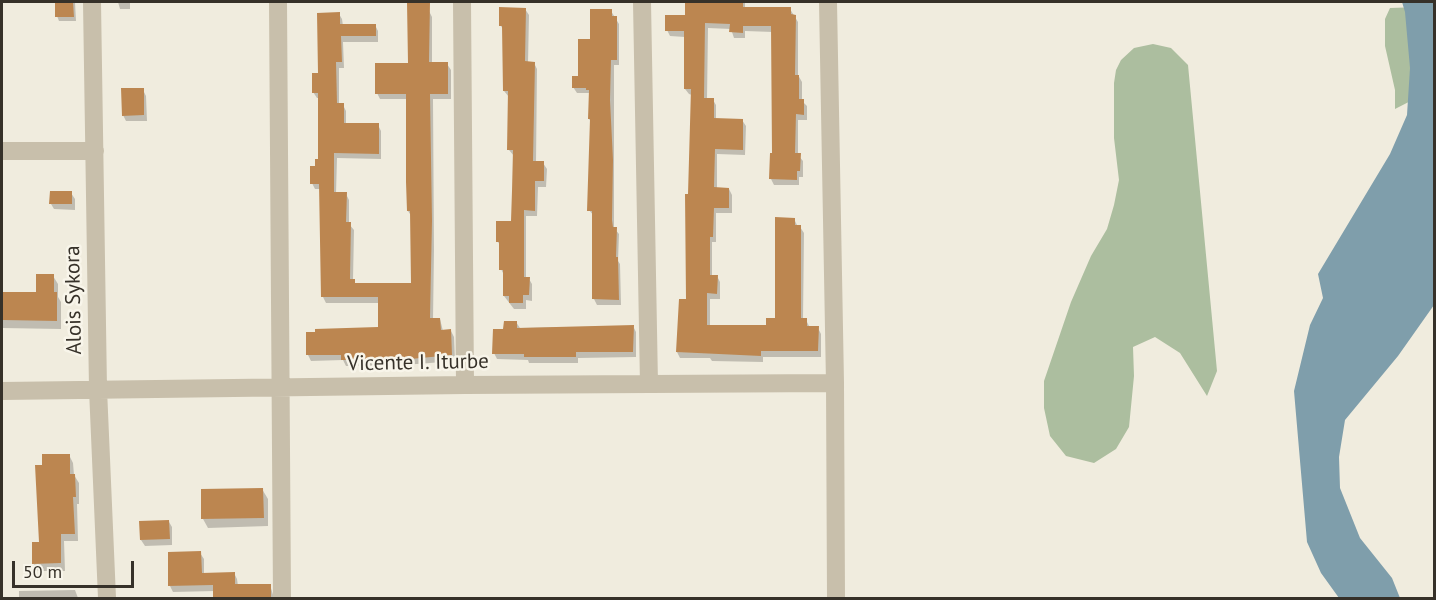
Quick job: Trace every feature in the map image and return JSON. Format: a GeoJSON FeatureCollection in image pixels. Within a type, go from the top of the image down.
{"type":"FeatureCollection","features":[{"type":"Feature","properties":{"kind":"street","name":"Alois Sykora"},"geometry":{"type":"LineString","coordinates":[[92,2],[98,389],[107,598]]}},
{"type":"Feature","properties":{"kind":"street"},"geometry":{"type":"LineString","coordinates":[[278,2],[282,598]]}},
{"type":"Feature","properties":{"kind":"street"},"geometry":{"type":"LineString","coordinates":[[462,2],[465,385]]}},
{"type":"Feature","properties":{"kind":"street"},"geometry":{"type":"LineString","coordinates":[[642,2],[649,384]]}},
{"type":"Feature","properties":{"kind":"street"},"geometry":{"type":"LineString","coordinates":[[828,2],[835,383],[836,598]]}},
{"type":"Feature","properties":{"kind":"street"},"geometry":{"type":"LineString","coordinates":[[2,151],[94,151]]}},
{"type":"Feature","properties":{"kind":"street","name":"Vicente I. Iturbe"},"geometry":{"type":"LineString","coordinates":[[2,391],[835,383]]}},
{"type":"Feature","properties":{"kind":"green space"},"geometry":{"type":"Polygon","coordinates":[[[1420,7],[1434,89],[1395,109],[1395,90],[1385,46],[1385,19],[1390,8],[1420,7]]]}},
{"type":"Feature","properties":{"kind":"green space"},"geometry":{"type":"Polygon","coordinates":[[[1153,44],[1171,48],[1188,65],[1217,371],[1207,396],[1180,353],[1155,337],[1133,347],[1134,376],[1129,427],[1116,449],[1094,463],[1066,456],[1050,436],[1044,408],[1044,381],[1071,302],[1091,256],[1107,229],[1114,205],[1119,180],[1114,138],[1116,70],[1121,60],[1134,48],[1153,44]]]}},
{"type":"Feature","properties":{"kind":"water"},"geometry":{"type":"Polygon","coordinates":[[[1402,2],[1434,2],[1434,305],[1398,356],[1345,420],[1339,457],[1340,488],[1360,538],[1392,578],[1400,598],[1339,598],[1321,573],[1307,542],[1294,391],[1310,325],[1323,298],[1318,274],[1390,154],[1407,115],[1410,68],[1402,2]]]}},
{"type":"Feature","properties":{"kind":"building"},"geometry":{"type":"Polygon","coordinates":[[[55,2],[73,2],[74,17],[55,17],[55,2]]]}},
{"type":"Feature","properties":{"kind":"building"},"geometry":{"type":"Polygon","coordinates":[[[407,2],[430,2],[429,62],[448,62],[448,94],[430,94],[432,221],[430,318],[440,318],[441,330],[451,329],[452,355],[400,360],[341,360],[341,355],[306,355],[306,332],[315,332],[315,329],[378,327],[378,297],[321,297],[319,184],[310,184],[310,166],[315,166],[315,159],[318,159],[318,93],[312,93],[312,73],[318,73],[317,13],[340,12],[340,24],[376,24],[376,36],[341,36],[342,62],[336,62],[337,103],[344,103],[344,123],[379,123],[379,154],[334,153],[334,192],[347,192],[346,222],[351,222],[350,279],[355,279],[355,283],[411,283],[410,211],[407,211],[406,182],[406,94],[375,94],[375,63],[408,63],[407,2]]]}},
{"type":"Feature","properties":{"kind":"building"},"geometry":{"type":"Polygon","coordinates":[[[685,2],[743,3],[743,7],[791,7],[791,14],[796,15],[795,75],[799,75],[799,99],[804,99],[804,115],[796,114],[795,153],[801,153],[797,180],[769,179],[770,153],[772,153],[771,26],[743,26],[743,33],[729,32],[730,24],[705,23],[704,98],[714,98],[714,118],[743,119],[743,150],[715,149],[714,187],[729,188],[729,208],[714,208],[713,237],[710,237],[710,275],[718,275],[717,294],[707,293],[707,325],[766,325],[766,318],[775,318],[775,217],[795,218],[795,225],[801,225],[801,318],[807,318],[807,326],[819,326],[818,351],[761,351],[761,356],[676,352],[679,299],[686,299],[685,194],[688,194],[691,89],[684,89],[684,31],[665,31],[665,15],[685,15],[685,2]]]}},
{"type":"Feature","properties":{"kind":"building"},"geometry":{"type":"Polygon","coordinates":[[[499,7],[526,8],[525,61],[535,62],[533,161],[544,161],[544,181],[535,181],[535,211],[524,210],[524,277],[530,277],[529,295],[523,295],[523,303],[509,303],[509,296],[503,296],[503,270],[499,270],[499,242],[496,242],[496,221],[511,221],[513,150],[507,150],[508,91],[503,91],[502,26],[499,26],[499,7]]]}},
{"type":"Feature","properties":{"kind":"building"},"geometry":{"type":"Polygon","coordinates":[[[590,9],[612,9],[612,16],[617,16],[617,60],[611,60],[610,100],[613,160],[612,220],[613,227],[617,227],[616,257],[618,257],[619,300],[592,299],[592,211],[587,211],[589,90],[572,88],[572,76],[578,76],[578,39],[590,39],[590,9]]]}},
{"type":"Feature","properties":{"kind":"building"},"geometry":{"type":"Polygon","coordinates":[[[121,88],[144,88],[144,115],[122,116],[121,88]]]}},
{"type":"Feature","properties":{"kind":"building"},"geometry":{"type":"Polygon","coordinates":[[[50,191],[72,191],[72,204],[49,204],[50,191]]]}},
{"type":"Feature","properties":{"kind":"building"},"geometry":{"type":"Polygon","coordinates":[[[36,274],[54,274],[54,292],[57,292],[57,321],[2,320],[2,292],[36,292],[36,274]]]}},
{"type":"Feature","properties":{"kind":"building"},"geometry":{"type":"Polygon","coordinates":[[[504,321],[517,321],[517,328],[634,325],[633,352],[576,352],[576,357],[524,357],[524,354],[492,354],[493,329],[503,329],[504,321]]]}},
{"type":"Feature","properties":{"kind":"building"},"geometry":{"type":"Polygon","coordinates":[[[42,454],[70,454],[70,474],[75,474],[76,497],[73,497],[75,534],[61,534],[61,563],[32,564],[32,542],[39,542],[35,465],[42,465],[42,454]]]}},
{"type":"Feature","properties":{"kind":"building"},"geometry":{"type":"Polygon","coordinates":[[[263,488],[264,518],[201,519],[201,489],[263,488]]]}},
{"type":"Feature","properties":{"kind":"building"},"geometry":{"type":"Polygon","coordinates":[[[169,520],[170,539],[140,540],[139,521],[169,520]]]}},
{"type":"Feature","properties":{"kind":"building"},"geometry":{"type":"Polygon","coordinates":[[[201,551],[202,573],[235,572],[235,584],[271,584],[271,598],[213,598],[213,585],[168,586],[168,552],[201,551]]]}}]}
